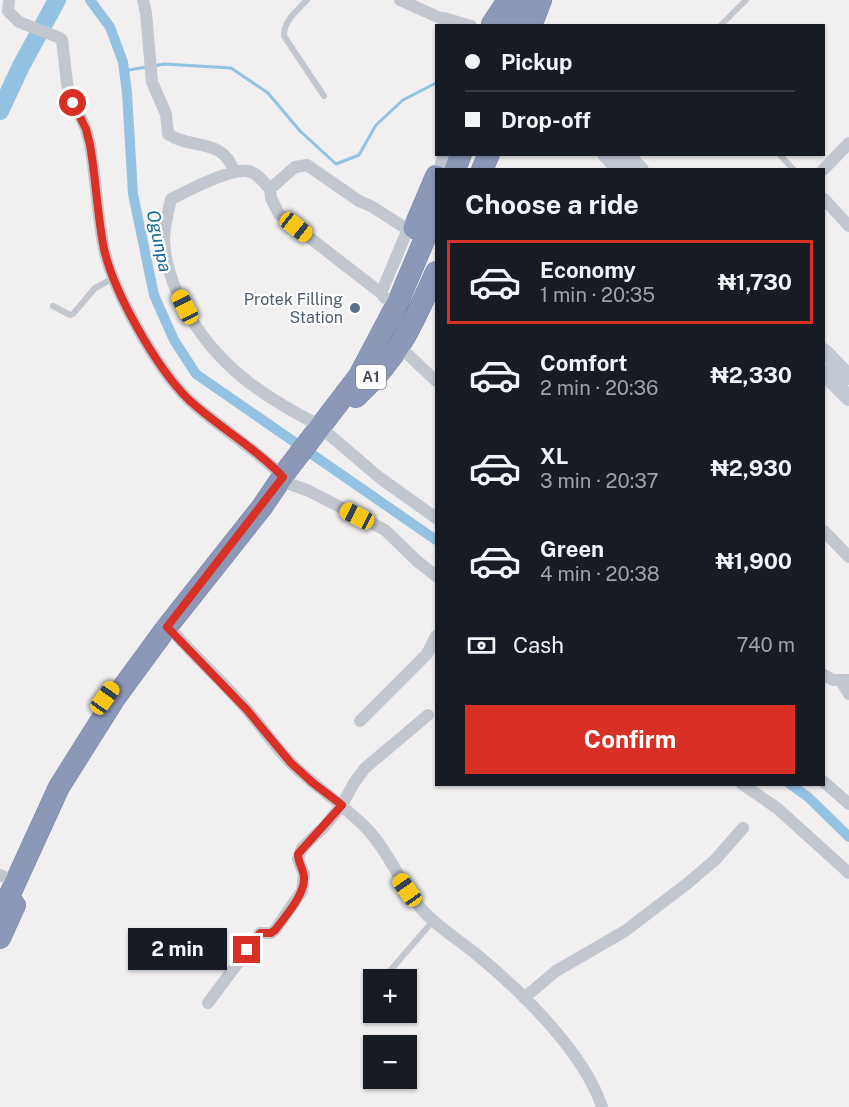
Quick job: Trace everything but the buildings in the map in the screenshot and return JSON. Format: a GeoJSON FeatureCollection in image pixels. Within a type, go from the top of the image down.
{"type":"FeatureCollection","features":[{"type":"Feature","properties":{"kind":"highway"},"geometry":{"type":"LineString","coordinates":[[496,24],[508,0]]}},
{"type":"Feature","properties":{"kind":"highway"},"geometry":{"type":"LineString","coordinates":[[516,24],[525,0]]}},
{"type":"Feature","properties":{"kind":"highway"},"geometry":{"type":"LineString","coordinates":[[532,24],[541,0]]}},
{"type":"Feature","properties":{"kind":"highway"},"geometry":{"type":"LineString","coordinates":[[546,24],[554,0]]}},
{"type":"Feature","properties":{"kind":"highway"},"geometry":{"type":"LineString","coordinates":[[441,167],[458,156]]}},
{"type":"Feature","properties":{"kind":"highway"},"geometry":{"type":"LineString","coordinates":[[394,300],[435,184]]}},
{"type":"Feature","properties":{"kind":"highway","name":"A1"},"geometry":{"type":"LineString","coordinates":[[0,916],[59,787],[115,698],[171,631],[395,339],[394,300],[435,214]]}},
{"type":"Feature","properties":{"kind":"highway","name":"A1"},"geometry":{"type":"LineString","coordinates":[[394,300],[435,250]]}},
{"type":"Feature","properties":{"kind":"highway"},"geometry":{"type":"LineString","coordinates":[[352,394],[377,378],[400,347],[435,278]]}},
{"type":"Feature","properties":{"kind":"highway","name":"A1"},"geometry":{"type":"LineString","coordinates":[[0,938],[48,831],[84,765],[171,631]]}},
{"type":"Feature","properties":{"kind":"main road"},"geometry":{"type":"LineString","coordinates":[[825,352],[849,377]]}},
{"type":"Feature","properties":{"kind":"main road"},"geometry":{"type":"LineString","coordinates":[[825,374],[849,398]]}},
{"type":"Feature","properties":{"kind":"street"},"geometry":{"type":"LineString","coordinates":[[9,0],[8,11],[19,22],[60,38],[63,45],[68,91],[86,129],[90,145],[105,251],[114,278],[141,333],[174,384],[189,399],[288,477],[309,491],[385,530],[435,575]]}},
{"type":"Feature","properties":{"kind":"street"},"geometry":{"type":"LineString","coordinates":[[143,0],[152,82],[166,114],[168,134],[174,138],[220,151],[228,159],[234,172]]}},
{"type":"Feature","properties":{"kind":"street"},"geometry":{"type":"LineString","coordinates":[[400,0],[449,24]]}},
{"type":"Feature","properties":{"kind":"street"},"geometry":{"type":"LineString","coordinates":[[426,13],[464,24]]}},
{"type":"Feature","properties":{"kind":"street"},"geometry":{"type":"LineString","coordinates":[[825,168],[849,143]]}},
{"type":"Feature","properties":{"kind":"street"},"geometry":{"type":"LineString","coordinates":[[270,189],[295,166],[307,165],[359,201],[407,229]]}},
{"type":"Feature","properties":{"kind":"street"},"geometry":{"type":"LineString","coordinates":[[435,178],[407,229],[394,300],[279,214],[271,198],[270,189],[256,174],[245,170],[234,172],[171,199],[164,238],[165,258],[171,280],[197,328],[222,360],[255,387],[435,517]]}},
{"type":"Feature","properties":{"kind":"street"},"geometry":{"type":"LineString","coordinates":[[825,201],[849,226]]}},
{"type":"Feature","properties":{"kind":"street"},"geometry":{"type":"LineString","coordinates":[[400,347],[435,380]]}},
{"type":"Feature","properties":{"kind":"street"},"geometry":{"type":"LineString","coordinates":[[825,532],[849,557]]}},
{"type":"Feature","properties":{"kind":"street"},"geometry":{"type":"LineString","coordinates":[[0,901],[5,877],[92,716],[160,623],[171,631],[247,710],[291,763],[342,805],[375,839],[416,903],[524,998],[575,1057],[590,1079],[598,1106]]}},
{"type":"Feature","properties":{"kind":"street"},"geometry":{"type":"LineString","coordinates":[[360,721],[427,654],[435,638]]}},
{"type":"Feature","properties":{"kind":"street"},"geometry":{"type":"LineString","coordinates":[[825,676],[833,680],[845,680],[849,694]]}},
{"type":"Feature","properties":{"kind":"street"},"geometry":{"type":"LineString","coordinates":[[208,1003],[260,933],[271,933],[275,930],[298,898],[304,874],[299,864],[298,854],[342,805],[365,768],[428,715]]}},
{"type":"Feature","properties":{"kind":"street"},"geometry":{"type":"LineString","coordinates":[[825,783],[849,804]]}},
{"type":"Feature","properties":{"kind":"street"},"geometry":{"type":"LineString","coordinates":[[745,786],[777,808],[849,873]]}},
{"type":"Feature","properties":{"kind":"street"},"geometry":{"type":"LineString","coordinates":[[524,998],[556,971],[625,931],[688,883],[716,860],[743,828]]}},
{"type":"Feature","properties":{"kind":"lane"},"geometry":{"type":"LineString","coordinates":[[307,0],[286,23],[283,29],[284,36],[324,96]]}},
{"type":"Feature","properties":{"kind":"lane"},"geometry":{"type":"LineString","coordinates":[[722,24],[746,0]]}},
{"type":"Feature","properties":{"kind":"lane"},"geometry":{"type":"LineString","coordinates":[[781,156],[792,168]]}},
{"type":"Feature","properties":{"kind":"lane"},"geometry":{"type":"LineString","coordinates":[[53,306],[70,315],[73,314],[95,288],[114,278]]}},
{"type":"Feature","properties":{"kind":"lane"},"geometry":{"type":"LineString","coordinates":[[391,969],[433,920]]}},
{"type":"Feature","properties":{"kind":"waterway"},"geometry":{"type":"LineString","coordinates":[[0,111],[21,66],[57,0]]}},
{"type":"Feature","properties":{"kind":"waterway","name":"Ogunpa"},"geometry":{"type":"LineString","coordinates":[[90,0],[110,27],[123,62],[133,194],[154,295],[174,340],[196,374],[435,539]]}},
{"type":"Feature","properties":{"kind":"waterway"},"geometry":{"type":"LineString","coordinates":[[153,66],[164,64],[231,68],[268,93],[300,131],[336,164],[359,155],[376,125],[403,100],[435,84]]}},
{"type":"Feature","properties":{"kind":"waterway"},"geometry":{"type":"LineString","coordinates":[[124,71],[146,67]]}},
{"type":"Feature","properties":{"kind":"waterway","name":"Ogunpa"},"geometry":{"type":"LineString","coordinates":[[793,786],[808,797],[849,837]]}},
{"type":"Feature","properties":{"kind":"place","name":"Protek Filling Station"},"geometry":{"type":"Point","coordinates":[355,308]}},
{"type":"Feature","properties":{"kind":"route"},"geometry":{"type":"LineString","coordinates":[[73,103],[86,129],[90,145],[105,251],[114,278],[141,333],[174,384],[283,477],[167,627],[247,710],[291,763],[342,805],[298,854],[299,864],[304,874],[304,886],[298,898],[275,930],[271,933],[260,933],[247,950]]}}]}
